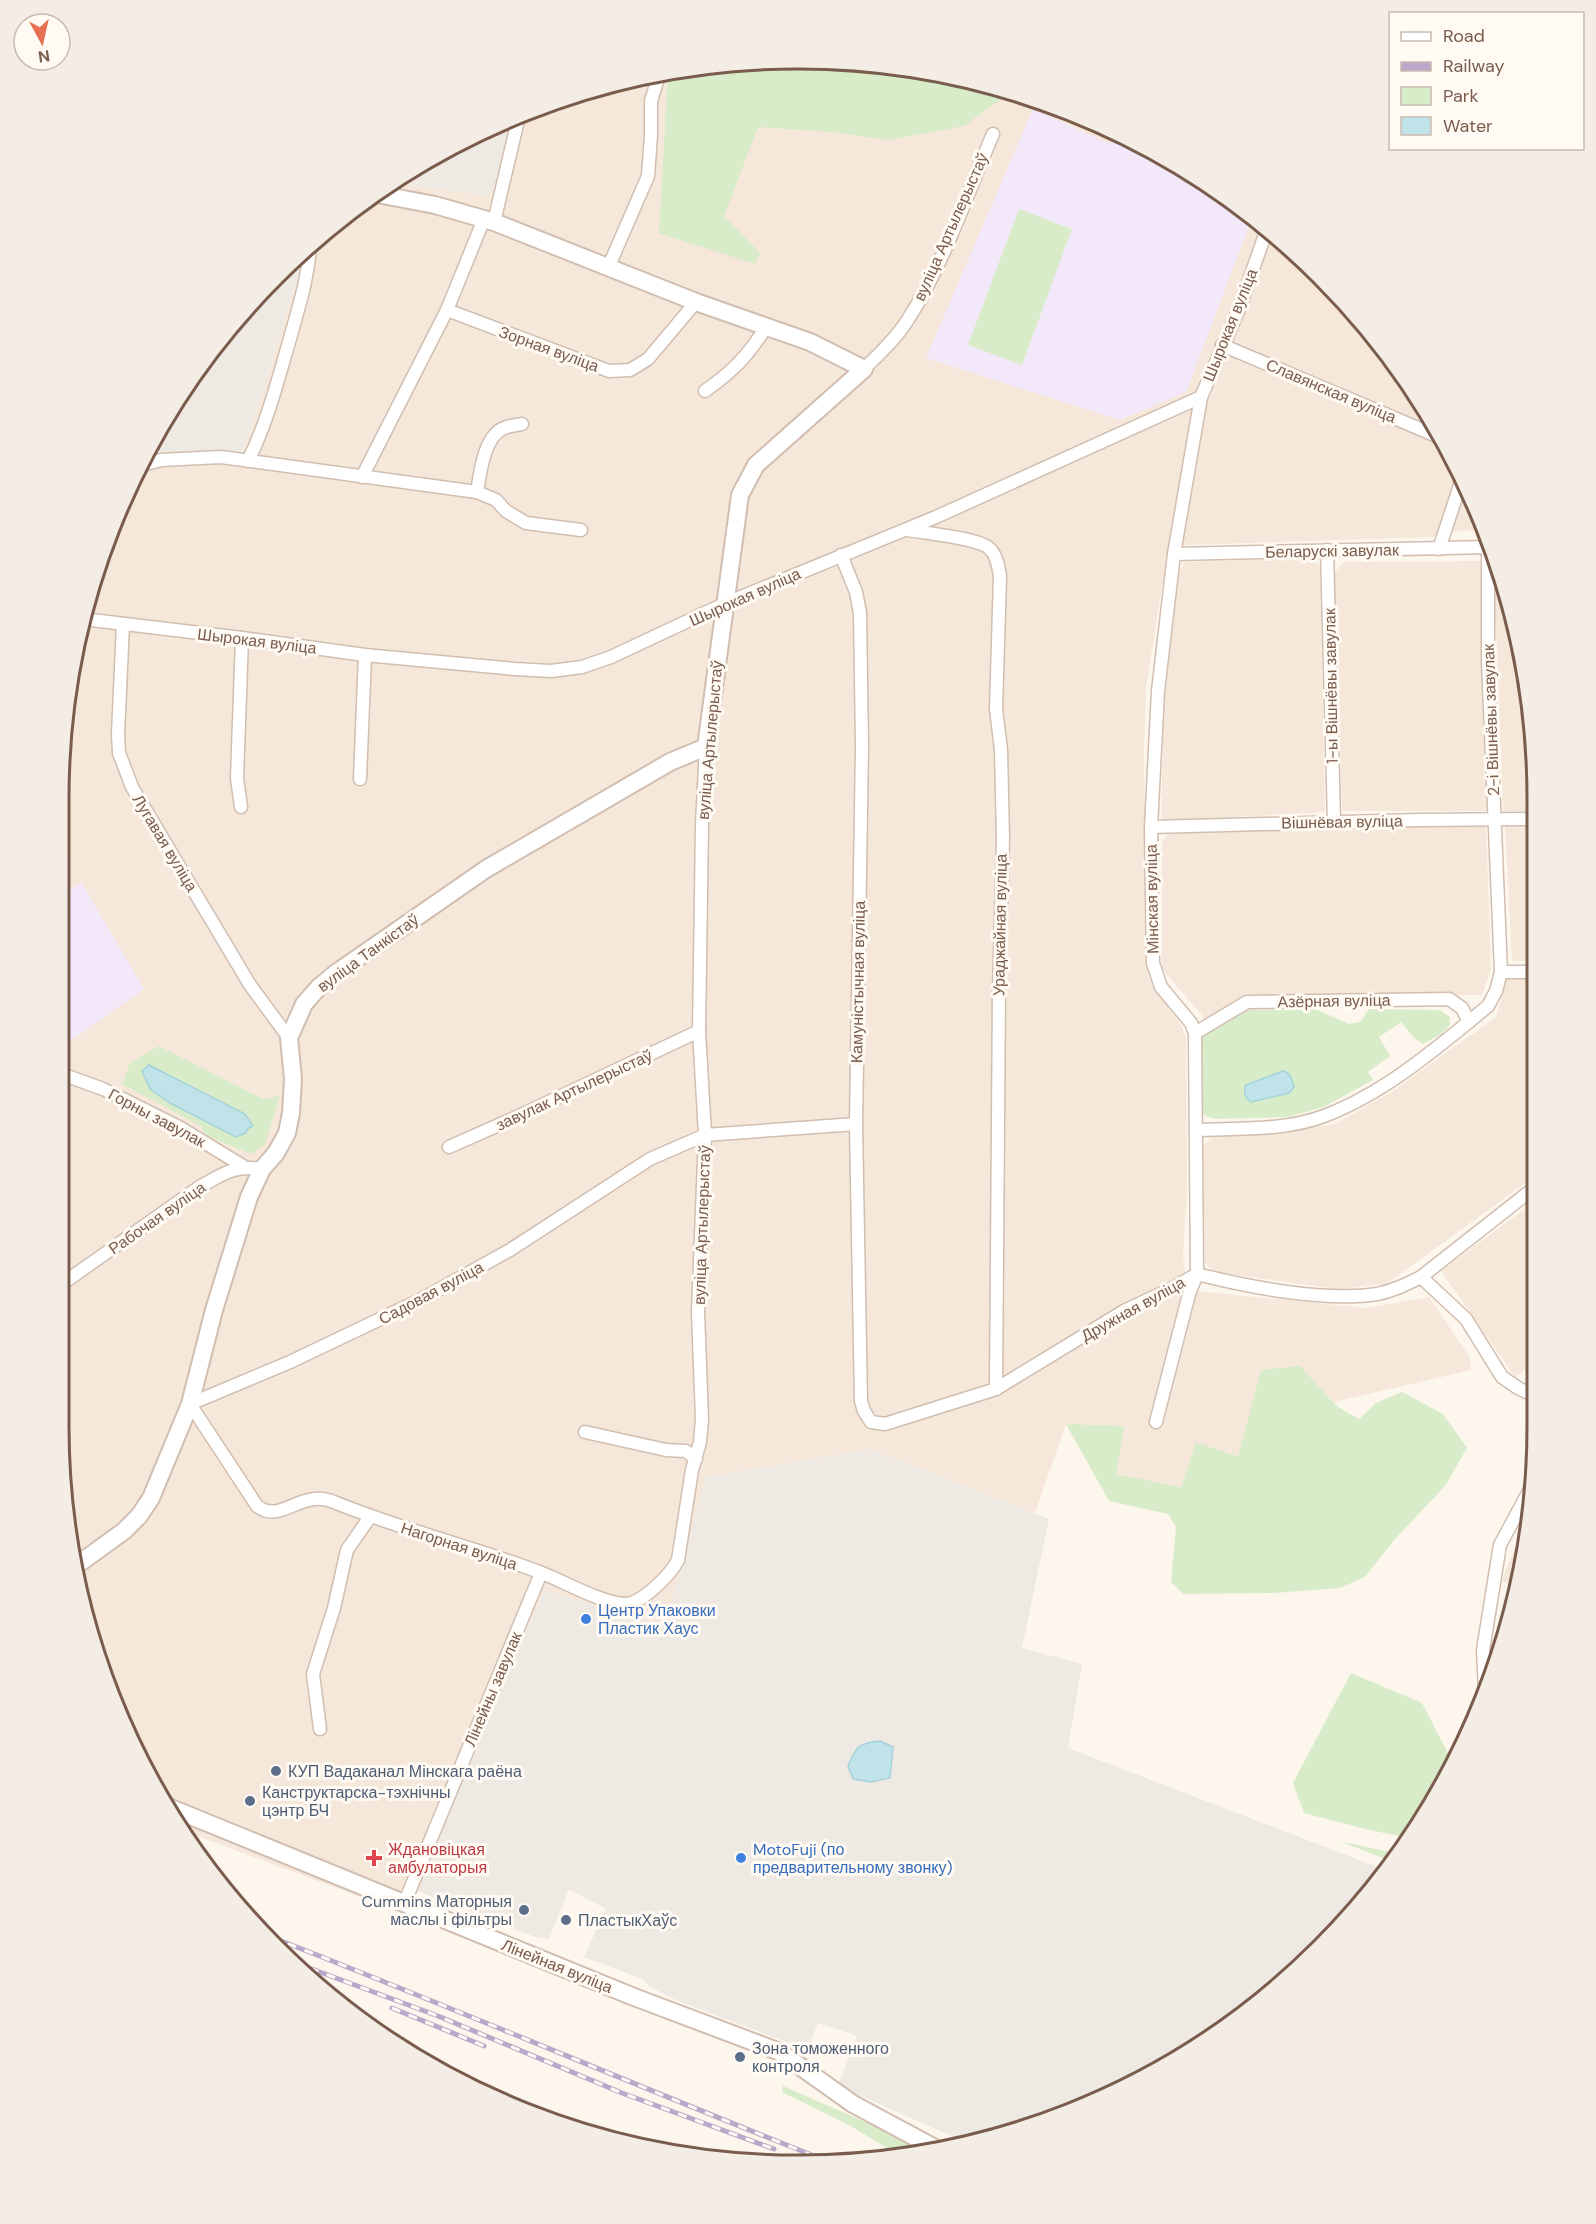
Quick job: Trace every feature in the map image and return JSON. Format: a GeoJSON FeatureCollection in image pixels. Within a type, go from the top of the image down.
{"type":"FeatureCollection","features":[{"type":"Feature","properties":{"kind":"street"},"geometry":{"type":"LineString","coordinates":[[608,268],[648,176],[651,101],[657,83]]}},
{"type":"Feature","properties":{"kind":"street"},"geometry":{"type":"LineString","coordinates":[[362,477],[447,310],[489,221],[516,125]]}},
{"type":"Feature","properties":{"kind":"street","name":"вуліца Артылерыстаў"},"geometry":{"type":"LineString","coordinates":[[694,1465],[700,1442],[702,1419],[698,1312],[705,1135],[699,1031],[702,824],[706,747],[740,495],[756,465],[864,369],[906,323],[939,262],[993,134]]}},
{"type":"Feature","properties":{"kind":"street"},"geometry":{"type":"LineString","coordinates":[[387,196],[435,205],[489,221],[696,302],[810,342],[864,369]]}},
{"type":"Feature","properties":{"kind":"street","name":"Шырокая вуліца"},"geometry":{"type":"LineString","coordinates":[[91,620],[365,655],[551,671],[582,667],[611,657],[724,604],[841,555],[908,530],[1201,397],[1239,309],[1264,238]]}},
{"type":"Feature","properties":{"kind":"street"},"geometry":{"type":"LineString","coordinates":[[248,461],[259,438],[278,382],[306,279],[308,258]]}},
{"type":"Feature","properties":{"kind":"street","name":"Зорная вуліца"},"geometry":{"type":"LineString","coordinates":[[447,310],[609,371],[630,370],[648,358],[696,302]]}},
{"type":"Feature","properties":{"kind":"street"},"geometry":{"type":"LineString","coordinates":[[705,391],[726,376],[751,351],[766,327]]}},
{"type":"Feature","properties":{"kind":"street","name":"Славянская вуліца"},"geometry":{"type":"LineString","coordinates":[[1222,345],[1428,432]]}},
{"type":"Feature","properties":{"kind":"street","name":"Мінская вуліца"},"geometry":{"type":"LineString","coordinates":[[1195,1033],[1191,1023],[1161,987],[1153,963],[1151,827],[1158,691],[1174,554],[1201,397]]}},
{"type":"Feature","properties":{"kind":"street"},"geometry":{"type":"LineString","coordinates":[[477,492],[482,460],[490,442],[502,428],[522,424]]}},
{"type":"Feature","properties":{"kind":"street"},"geometry":{"type":"LineString","coordinates":[[151,463],[161,460],[221,457],[477,492],[496,500],[506,511],[526,524],[581,530]]}},
{"type":"Feature","properties":{"kind":"street"},"geometry":{"type":"LineString","coordinates":[[1439,549],[1458,490]]}},
{"type":"Feature","properties":{"kind":"street","name":"Ураджайная вуліца"},"geometry":{"type":"LineString","coordinates":[[908,530],[978,542],[989,548],[996,559],[999,576],[996,709],[1001,750],[1003,838],[999,1001],[996,1389]]}},
{"type":"Feature","properties":{"kind":"street","name":"Беларускі завулак"},"geometry":{"type":"LineString","coordinates":[[1174,554],[1482,547]]}},
{"type":"Feature","properties":{"kind":"street","name":"1-ы Вішнёвы завулак"},"geometry":{"type":"LineString","coordinates":[[1327,550],[1334,822]]}},
{"type":"Feature","properties":{"kind":"street","name":"Камуністычная вуліца"},"geometry":{"type":"LineString","coordinates":[[841,555],[856,592],[860,613],[862,746],[856,1124],[861,1401],[864,1411]]}},
{"type":"Feature","properties":{"kind":"street","name":"2-і Вішнёвы завулак"},"geometry":{"type":"LineString","coordinates":[[1489,567],[1488,662],[1495,820]]}},
{"type":"Feature","properties":{"kind":"street","name":"Лугавая вуліца"},"geometry":{"type":"LineString","coordinates":[[123,624],[118,734],[119,753],[125,772],[250,985],[290,1038]]}},
{"type":"Feature","properties":{"kind":"street"},"geometry":{"type":"LineString","coordinates":[[241,807],[237,778],[242,638]]}},
{"type":"Feature","properties":{"kind":"street"},"geometry":{"type":"LineString","coordinates":[[360,779],[365,655]]}},
{"type":"Feature","properties":{"kind":"street","name":"вуліца Танкістаў"},"geometry":{"type":"LineString","coordinates":[[190,1404],[214,1310],[249,1197],[262,1169],[276,1153],[287,1133],[293,1080],[290,1038],[304,1004],[318,988],[362,955],[486,869],[670,762],[706,747]]}},
{"type":"Feature","properties":{"kind":"street","name":"Вішнёвая вуліца"},"geometry":{"type":"LineString","coordinates":[[1151,827],[1527,819]]}},
{"type":"Feature","properties":{"kind":"street"},"geometry":{"type":"LineString","coordinates":[[1196,1130],[1289,1125],[1323,1117],[1382,1088],[1488,1006],[1496,991],[1501,972],[1495,820]]}},
{"type":"Feature","properties":{"kind":"street"},"geometry":{"type":"LineString","coordinates":[[1501,972],[1527,972]]}},
{"type":"Feature","properties":{"kind":"street","name":"Азёрная вуліца"},"geometry":{"type":"LineString","coordinates":[[1195,1033],[1247,1002],[1449,999],[1462,1008],[1469,1022]]}},
{"type":"Feature","properties":{"kind":"street","name":"завулак Артылерыстаў"},"geometry":{"type":"LineString","coordinates":[[449,1147],[699,1031]]}},
{"type":"Feature","properties":{"kind":"street"},"geometry":{"type":"LineString","coordinates":[[1156,1422],[1189,1294],[1197,1274],[1195,1033]]}},
{"type":"Feature","properties":{"kind":"street","name":"Горны завулак"},"geometry":{"type":"LineString","coordinates":[[69,1078],[103,1089],[179,1127],[243,1166]]}},
{"type":"Feature","properties":{"kind":"street","name":"Садовая вуліца"},"geometry":{"type":"LineString","coordinates":[[190,1404],[290,1362],[420,1300],[510,1250],[650,1159],[705,1135],[856,1124]]}},
{"type":"Feature","properties":{"kind":"street"},"geometry":{"type":"LineString","coordinates":[[243,1166],[262,1169]]}},
{"type":"Feature","properties":{"kind":"street","name":"Рабочая вуліца"},"geometry":{"type":"LineString","coordinates":[[69,1278],[201,1186],[221,1174],[243,1166]]}},
{"type":"Feature","properties":{"kind":"street","name":"Дружная вуліца"},"geometry":{"type":"LineString","coordinates":[[864,1411],[871,1422],[885,1425],[996,1389],[1124,1311],[1197,1274],[1237,1284],[1322,1295],[1377,1294],[1397,1289],[1421,1277],[1527,1194]]}},
{"type":"Feature","properties":{"kind":"street"},"geometry":{"type":"LineString","coordinates":[[1421,1277],[1466,1319],[1502,1377],[1527,1391]]}},
{"type":"Feature","properties":{"kind":"street"},"geometry":{"type":"LineString","coordinates":[[82,1561],[124,1531],[152,1498],[190,1404]]}},
{"type":"Feature","properties":{"kind":"street","name":"Нагорная вуліца"},"geometry":{"type":"LineString","coordinates":[[190,1404],[257,1506],[265,1512],[278,1512],[304,1500],[323,1497],[370,1517],[542,1573],[624,1604],[636,1603],[673,1569],[678,1560],[694,1465]]}},
{"type":"Feature","properties":{"kind":"street"},"geometry":{"type":"LineString","coordinates":[[585,1432],[666,1450],[686,1451],[694,1465]]}},
{"type":"Feature","properties":{"kind":"street"},"geometry":{"type":"LineString","coordinates":[[1484,1671],[1483,1650],[1500,1545],[1523,1503]]}},
{"type":"Feature","properties":{"kind":"street"},"geometry":{"type":"LineString","coordinates":[[320,1729],[313,1674],[334,1608],[347,1550],[370,1517]]}},
{"type":"Feature","properties":{"kind":"street","name":"Лінейны завулак"},"geometry":{"type":"LineString","coordinates":[[404,1904],[542,1573]]}},
{"type":"Feature","properties":{"kind":"street","name":"Лінейная вуліца"},"geometry":{"type":"LineString","coordinates":[[180,1812],[634,1997],[780,2052],[853,2104],[926,2143]]}},
{"type":"Feature","properties":{"kind":"shaded area"},"geometry":{"type":"Polygon","coordinates":[[[798,69],[893,75],[987,94],[1077,124],[1120,144],[1203,192],[1242,220],[1279,250],[1346,317],[1404,393],[1429,434],[1452,476],[1476,530],[1451,531],[1433,537],[1186,545],[1168,548],[1146,688],[1144,750],[1146,940],[1149,978],[1182,1027],[1186,1038],[1187,1187],[1183,1256],[1185,1275],[1175,1287],[1183,1298],[1167,1362],[1178,1365],[1196,1291],[1367,1308],[1429,1297],[1469,1356],[1471,1370],[1334,1402],[1300,1367],[1238,1458],[1181,1487],[1116,1474],[1066,1424],[1035,1513],[870,1449],[706,1477],[666,1626],[544,1591],[487,1719],[418,1891],[395,1910],[195,1835],[144,1748],[124,1705],[94,1615],[75,1521],[69,1426],[69,798],[71,750],[75,703],[94,609],[124,519],[152,461],[242,457],[301,266],[354,220],[406,184],[488,196],[510,128],[609,94],[703,75],[750,71],[798,69]]]}},
{"type":"Feature","properties":{"kind":"shaded area"},"geometry":{"type":"Polygon","coordinates":[[[1033,109],[1110,144],[1112,140],[1120,144],[1203,192],[1249,226],[1186,392],[1120,420],[926,358],[1033,109]]]}},
{"type":"Feature","properties":{"kind":"shaded area"},"geometry":{"type":"Polygon","coordinates":[[[511,128],[495,188],[488,196],[410,185],[412,180],[434,167],[511,128]]]}},
{"type":"Feature","properties":{"kind":"shaded area"},"geometry":{"type":"Polygon","coordinates":[[[297,269],[300,270],[242,457],[166,455],[158,451],[192,393],[220,354],[250,317],[297,269]]]}},
{"type":"Feature","properties":{"kind":"shaded area"},"geometry":{"type":"Polygon","coordinates":[[[1309,558],[1320,566],[1325,812],[1161,821],[1164,703],[1179,571],[1185,562],[1309,558]]]}},
{"type":"Feature","properties":{"kind":"shaded area"},"geometry":{"type":"Polygon","coordinates":[[[1480,561],[1491,811],[1342,811],[1334,573],[1344,562],[1480,561]]]}},
{"type":"Feature","properties":{"kind":"shaded area"},"geometry":{"type":"Polygon","coordinates":[[[1494,583],[1513,656],[1521,703],[1527,798],[1527,811],[1503,811],[1494,583]]]}},
{"type":"Feature","properties":{"kind":"shaded area"},"geometry":{"type":"Polygon","coordinates":[[[1486,824],[1491,969],[1482,995],[1243,997],[1206,1020],[1162,969],[1162,842],[1169,833],[1486,824]]]}},
{"type":"Feature","properties":{"kind":"shaded area"},"geometry":{"type":"Polygon","coordinates":[[[1505,825],[1527,825],[1527,961],[1512,961],[1505,825]]]}},
{"type":"Feature","properties":{"kind":"shaded area"},"geometry":{"type":"Polygon","coordinates":[[[81,882],[144,989],[69,1042],[69,890],[81,882]]]}},
{"type":"Feature","properties":{"kind":"shaded area"},"geometry":{"type":"Polygon","coordinates":[[[1507,978],[1527,978],[1527,1182],[1386,1284],[1336,1289],[1215,1272],[1205,1263],[1203,1145],[1213,1137],[1335,1124],[1393,1091],[1496,1017],[1507,978]]]}},
{"type":"Feature","properties":{"kind":"shaded area"},"geometry":{"type":"Polygon","coordinates":[[[1527,1207],[1527,1368],[1515,1377],[1441,1271],[1527,1207]]]}},
{"type":"Feature","properties":{"kind":"shaded area"},"geometry":{"type":"Polygon","coordinates":[[[870,1449],[1049,1519],[1022,1648],[1082,1664],[1068,1748],[1378,1867],[1346,1907],[1279,1974],[1203,2032],[1120,2080],[1077,2100],[987,2130],[955,2137],[838,2086],[857,2036],[818,2023],[807,2050],[671,1998],[649,1986],[643,1979],[584,1957],[606,1909],[569,1889],[549,1939],[535,1937],[418,1891],[487,1719],[544,1590],[665,1626],[706,1477],[870,1449]]]}},
{"type":"Feature","properties":{"kind":"shaded area"},"geometry":{"type":"Polygon","coordinates":[[[1517,1543],[1509,1583],[1502,1582],[1517,1543]]]}},
{"type":"Feature","properties":{"kind":"green space"},"geometry":{"type":"Polygon","coordinates":[[[798,69],[846,71],[893,75],[940,83],[1002,99],[964,126],[889,140],[831,132],[758,127],[724,216],[760,253],[755,264],[659,233],[668,81],[750,71],[798,69]]]}},
{"type":"Feature","properties":{"kind":"green space"},"geometry":{"type":"Polygon","coordinates":[[[1019,209],[1072,229],[1022,365],[968,345],[1019,209]]]}},
{"type":"Feature","properties":{"kind":"green space"},"geometry":{"type":"Polygon","coordinates":[[[1315,1009],[1349,1024],[1360,1022],[1369,1009],[1440,1010],[1450,1017],[1450,1025],[1441,1034],[1423,1044],[1414,1038],[1401,1022],[1379,1037],[1390,1056],[1368,1072],[1373,1080],[1324,1107],[1288,1117],[1216,1119],[1206,1116],[1200,1110],[1200,1041],[1205,1034],[1248,1010],[1315,1009]]]}},
{"type":"Feature","properties":{"kind":"green space"},"geometry":{"type":"Polygon","coordinates":[[[159,1046],[263,1099],[280,1096],[265,1144],[251,1154],[205,1135],[201,1126],[122,1084],[130,1063],[159,1046]]]}},
{"type":"Feature","properties":{"kind":"green space"},"geometry":{"type":"Polygon","coordinates":[[[1300,1366],[1338,1407],[1359,1419],[1376,1403],[1402,1392],[1443,1414],[1467,1448],[1445,1486],[1395,1539],[1365,1577],[1340,1588],[1274,1593],[1183,1594],[1171,1582],[1176,1527],[1168,1514],[1109,1501],[1066,1424],[1124,1426],[1116,1474],[1181,1487],[1196,1442],[1238,1457],[1261,1370],[1300,1366]]]}},
{"type":"Feature","properties":{"kind":"green space"},"geometry":{"type":"Polygon","coordinates":[[[1351,1673],[1422,1703],[1449,1754],[1400,1836],[1304,1813],[1293,1783],[1351,1673]]]}},
{"type":"Feature","properties":{"kind":"green space"},"geometry":{"type":"Polygon","coordinates":[[[1339,1841],[1389,1852],[1384,1858],[1339,1841]]]}},
{"type":"Feature","properties":{"kind":"green space"},"geometry":{"type":"Polygon","coordinates":[[[783,2086],[917,2145],[889,2149],[849,2125],[782,2092],[783,2086]]]}},
{"type":"Feature","properties":{"kind":"water"},"geometry":{"type":"Polygon","coordinates":[[[149,1065],[245,1114],[253,1126],[247,1129],[246,1133],[236,1137],[170,1103],[150,1089],[142,1071],[149,1065]]]}},
{"type":"Feature","properties":{"kind":"water"},"geometry":{"type":"Polygon","coordinates":[[[1283,1071],[1292,1079],[1294,1087],[1289,1093],[1251,1102],[1247,1098],[1244,1092],[1246,1085],[1283,1071]]]}},
{"type":"Feature","properties":{"kind":"water"},"geometry":{"type":"Polygon","coordinates":[[[880,1741],[893,1747],[890,1778],[871,1782],[853,1779],[848,1766],[853,1754],[867,1743],[880,1741]]]}},
{"type":"Feature","properties":{"kind":"railway"},"geometry":{"type":"LineString","coordinates":[[284,1942],[811,2154]]}},
{"type":"Feature","properties":{"kind":"railway"},"geometry":{"type":"LineString","coordinates":[[312,1969],[438,2016],[622,2093],[774,2149]]}},
{"type":"Feature","properties":{"kind":"railway"},"geometry":{"type":"LineString","coordinates":[[392,2008],[484,2046]]}},
{"type":"Feature","properties":{"kind":"place","name":"Центр Упаковки Пластик Хаус"},"geometry":{"type":"Point","coordinates":[586,1619]}},
{"type":"Feature","properties":{"kind":"place","name":"КУП Вадаканал Мінскага раёна"},"geometry":{"type":"Point","coordinates":[276,1771]}},
{"type":"Feature","properties":{"kind":"place","name":"Канструктарска-тэхнічны цэнтр БЧ"},"geometry":{"type":"Point","coordinates":[250,1801]}},
{"type":"Feature","properties":{"kind":"place","name":"Ждановіцкая амбулаторыя"},"geometry":{"type":"Point","coordinates":[374,1858]}},
{"type":"Feature","properties":{"kind":"place","name":"MotoFuji (по предварительному звонку)"},"geometry":{"type":"Point","coordinates":[741,1858]}},
{"type":"Feature","properties":{"kind":"place","name":"Cummins Маторныя маслы і фільтры"},"geometry":{"type":"Point","coordinates":[524,1910]}},
{"type":"Feature","properties":{"kind":"place","name":"ПластыкХаўс"},"geometry":{"type":"Point","coordinates":[566,1920]}},
{"type":"Feature","properties":{"kind":"place","name":"Зона томоженного контроля"},"geometry":{"type":"Point","coordinates":[740,2057]}}]}
